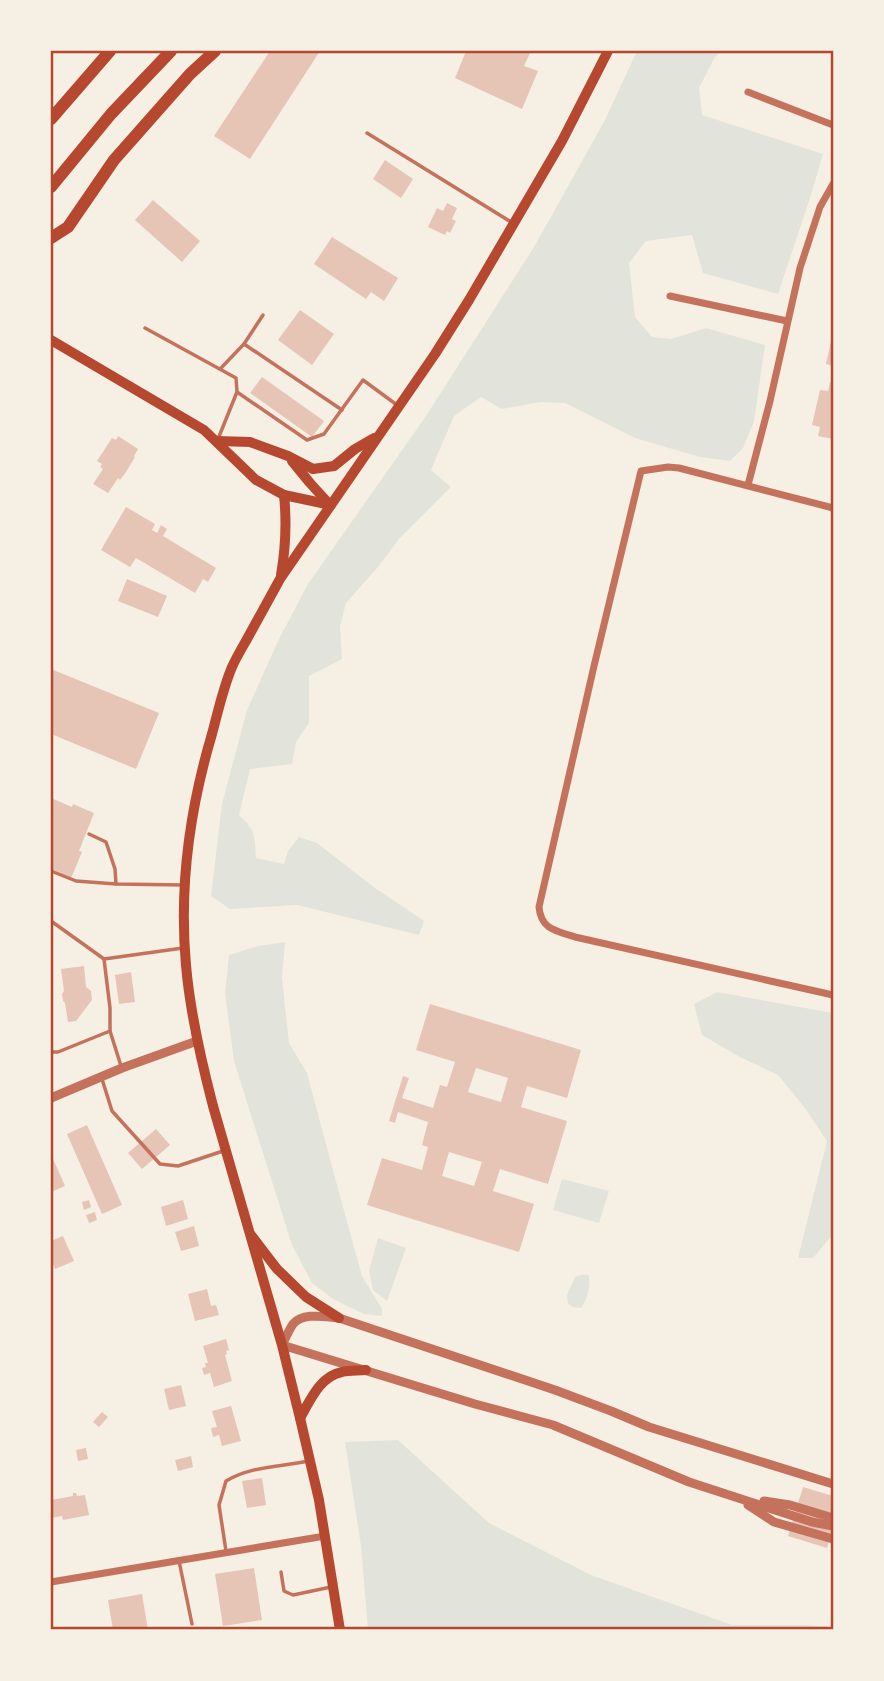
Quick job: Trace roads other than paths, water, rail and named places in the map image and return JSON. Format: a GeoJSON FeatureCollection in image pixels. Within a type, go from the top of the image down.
{"type":"FeatureCollection","features":[{"type":"Feature","properties":{"kind":"highway"},"geometry":{"type":"LineString","coordinates":[[51,119],[110,51]]}},
{"type":"Feature","properties":{"kind":"highway"},"geometry":{"type":"LineString","coordinates":[[51,187],[111,114],[172,51]]}},
{"type":"Feature","properties":{"kind":"highway"},"geometry":{"type":"LineString","coordinates":[[51,238],[68,228],[114,160],[190,74],[215,51]]}},
{"type":"Feature","properties":{"kind":"main road"},"geometry":{"type":"LineString","coordinates":[[340,1630],[326,1536],[310,1461],[282,1346],[248,1232],[197,1041],[185,947],[190,836],[201,770],[232,667],[280,579],[469,300],[562,141],[608,51]]}},
{"type":"Feature","properties":{"kind":"main road"},"geometry":{"type":"LineString","coordinates":[[51,340],[204,430],[256,480],[284,495],[331,505]]}},
{"type":"Feature","properties":{"kind":"main road"},"geometry":{"type":"LineString","coordinates":[[217,441],[250,442],[288,456],[313,469],[334,466],[355,449],[378,436]]}},
{"type":"Feature","properties":{"kind":"main road"},"geometry":{"type":"LineString","coordinates":[[288,456],[331,505]]}},
{"type":"Feature","properties":{"kind":"main road"},"geometry":{"type":"LineString","coordinates":[[280,579],[286,549],[284,495]]}},
{"type":"Feature","properties":{"kind":"main road"},"geometry":{"type":"LineString","coordinates":[[248,1232],[277,1269],[306,1297],[339,1318]]}},
{"type":"Feature","properties":{"kind":"main road"},"geometry":{"type":"LineString","coordinates":[[299,1418],[317,1388],[329,1377],[342,1372],[366,1370]]}},
{"type":"Feature","properties":{"kind":"street"},"geometry":{"type":"LineString","coordinates":[[748,92],[833,125]]}},
{"type":"Feature","properties":{"kind":"street"},"geometry":{"type":"LineString","coordinates":[[748,485],[806,246],[833,184]]}},
{"type":"Feature","properties":{"kind":"street"},"geometry":{"type":"LineString","coordinates":[[670,296],[787,321]]}},
{"type":"Feature","properties":{"kind":"street"},"geometry":{"type":"LineString","coordinates":[[833,508],[667,467],[642,471],[540,900],[540,914],[547,926],[575,937],[833,995]]}},
{"type":"Feature","properties":{"kind":"street"},"geometry":{"type":"LineString","coordinates":[[51,1098],[122,1068],[197,1041]]}},
{"type":"Feature","properties":{"kind":"street"},"geometry":{"type":"LineString","coordinates":[[833,1484],[649,1427],[555,1390],[339,1318],[317,1316],[295,1322],[282,1346],[553,1425],[688,1482],[833,1526]]}},
{"type":"Feature","properties":{"kind":"street"},"geometry":{"type":"LineString","coordinates":[[734,1497],[790,1505],[833,1518]]}},
{"type":"Feature","properties":{"kind":"street"},"geometry":{"type":"LineString","coordinates":[[734,1497],[774,1521],[833,1539]]}},
{"type":"Feature","properties":{"kind":"street"},"geometry":{"type":"LineString","coordinates":[[51,1582],[326,1536]]}},
{"type":"Feature","properties":{"kind":"lane"},"geometry":{"type":"LineString","coordinates":[[367,133],[514,224]]}},
{"type":"Feature","properties":{"kind":"lane"},"geometry":{"type":"LineString","coordinates":[[221,368],[244,344],[263,315]]}},
{"type":"Feature","properties":{"kind":"lane"},"geometry":{"type":"LineString","coordinates":[[145,328],[236,378],[237,392],[217,441]]}},
{"type":"Feature","properties":{"kind":"lane"},"geometry":{"type":"LineString","coordinates":[[244,344],[342,410]]}},
{"type":"Feature","properties":{"kind":"lane"},"geometry":{"type":"LineString","coordinates":[[237,392],[307,440],[324,434],[363,380],[398,406]]}},
{"type":"Feature","properties":{"kind":"lane"},"geometry":{"type":"LineString","coordinates":[[89,834],[106,842],[116,884]]}},
{"type":"Feature","properties":{"kind":"lane"},"geometry":{"type":"LineString","coordinates":[[51,871],[76,881],[186,885]]}},
{"type":"Feature","properties":{"kind":"lane"},"geometry":{"type":"LineString","coordinates":[[51,921],[104,959],[185,947]]}},
{"type":"Feature","properties":{"kind":"lane"},"geometry":{"type":"LineString","coordinates":[[104,959],[110,1031],[122,1068]]}},
{"type":"Feature","properties":{"kind":"lane"},"geometry":{"type":"LineString","coordinates":[[51,1052],[58,1052],[110,1031]]}},
{"type":"Feature","properties":{"kind":"lane"},"geometry":{"type":"LineString","coordinates":[[101,1077],[112,1111],[160,1164],[178,1166],[226,1151]]}},
{"type":"Feature","properties":{"kind":"lane"},"geometry":{"type":"LineString","coordinates":[[227,1553],[219,1505],[226,1481],[237,1474],[255,1469],[310,1461]]}},
{"type":"Feature","properties":{"kind":"lane"},"geometry":{"type":"LineString","coordinates":[[179,1561],[192,1624]]}},
{"type":"Feature","properties":{"kind":"lane"},"geometry":{"type":"LineString","coordinates":[[281,1572],[284,1591],[293,1595],[333,1587]]}}]}
